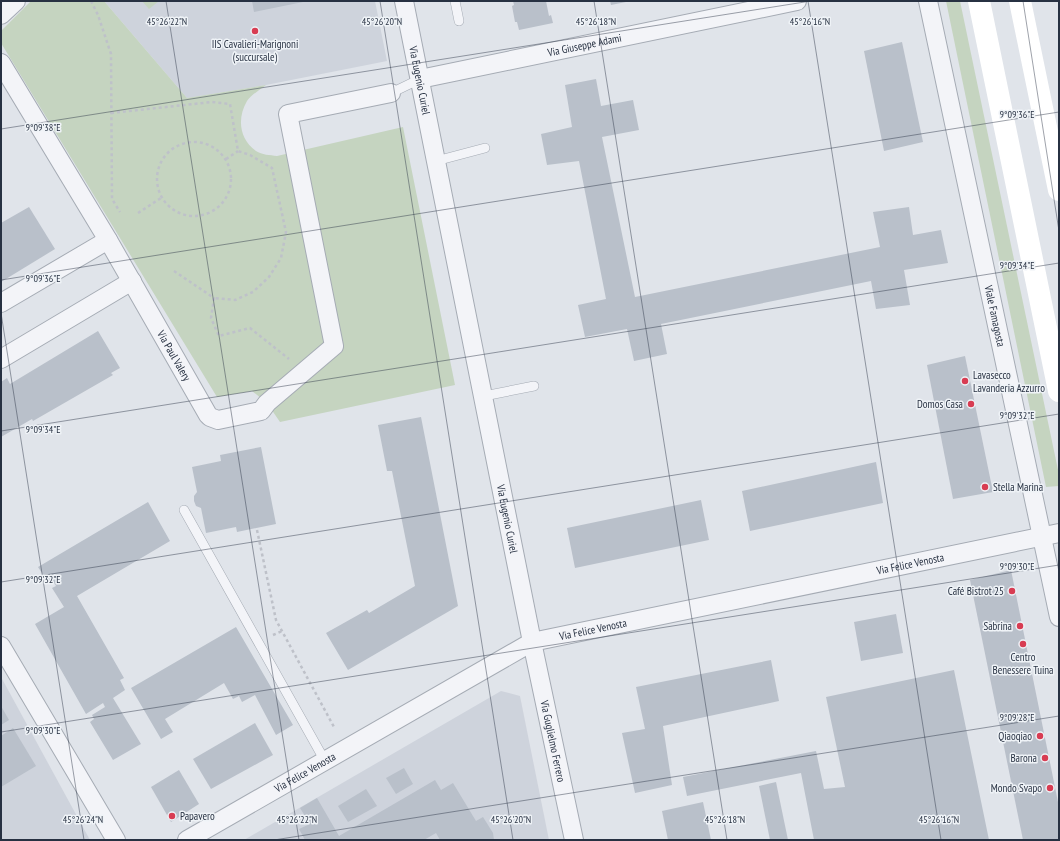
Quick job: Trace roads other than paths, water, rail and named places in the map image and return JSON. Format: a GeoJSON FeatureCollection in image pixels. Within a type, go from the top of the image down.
{"type":"FeatureCollection","features":[{"type":"Feature","properties":{"kind":"main road"},"geometry":{"type":"LineString","coordinates":[[979,1],[1059,391]]}},
{"type":"Feature","properties":{"kind":"main road"},"geometry":{"type":"LineString","coordinates":[[1020,1],[1059,190]]}},
{"type":"Feature","properties":{"kind":"street"},"geometry":{"type":"LineString","coordinates":[[1,15],[16,1]]}},
{"type":"Feature","properties":{"kind":"street","name":"Via Eugenio Curiel"},"geometry":{"type":"LineString","coordinates":[[404,1],[532,642]]}},
{"type":"Feature","properties":{"kind":"street","name":"Via Giuseppe Adami"},"geometry":{"type":"LineString","coordinates":[[420,79],[797,1]]}},
{"type":"Feature","properties":{"kind":"street","name":"Viale Famagosta"},"geometry":{"type":"LineString","coordinates":[[928,1],[1051,535],[1059,617]]}},
{"type":"Feature","properties":{"kind":"street","name":"Via Paul Valery"},"geometry":{"type":"LineString","coordinates":[[1,63],[108,240],[210,417],[221,420],[261,411],[267,403],[334,346],[288,114],[391,93]]}},
{"type":"Feature","properties":{"kind":"street"},"geometry":{"type":"LineString","coordinates":[[1,303],[108,240]]}},
{"type":"Feature","properties":{"kind":"street"},"geometry":{"type":"LineString","coordinates":[[1,359],[132,281]]}},
{"type":"Feature","properties":{"kind":"street","name":"Via Felice Venosta"},"geometry":{"type":"LineString","coordinates":[[187,840],[532,642],[1051,535]]}},
{"type":"Feature","properties":{"kind":"street","name":"Via Guglielmo Ferrero"},"geometry":{"type":"LineString","coordinates":[[532,642],[574,840]]}},
{"type":"Feature","properties":{"kind":"street"},"geometry":{"type":"LineString","coordinates":[[1,646],[116,840]]}},
{"type":"Feature","properties":{"kind":"lane"},"geometry":{"type":"LineString","coordinates":[[455,1],[459,21]]}},
{"type":"Feature","properties":{"kind":"lane"},"geometry":{"type":"LineString","coordinates":[[391,93],[420,79]]}},
{"type":"Feature","properties":{"kind":"lane"},"geometry":{"type":"LineString","coordinates":[[436,161],[485,148]]}},
{"type":"Feature","properties":{"kind":"lane"},"geometry":{"type":"LineString","coordinates":[[484,396],[534,386]]}},
{"type":"Feature","properties":{"kind":"lane"},"geometry":{"type":"LineString","coordinates":[[184,510],[325,761]]}},
{"type":"Feature","properties":{"kind":"place","name":"IIS Cavalieri-Marignoni (succursale)"},"geometry":{"type":"Point","coordinates":[255,31]}},
{"type":"Feature","properties":{"kind":"place","name":"Lavasecco Lavanderia Azzurro"},"geometry":{"type":"Point","coordinates":[965,381]}},
{"type":"Feature","properties":{"kind":"place","name":"Domos Casa"},"geometry":{"type":"Point","coordinates":[971,404]}},
{"type":"Feature","properties":{"kind":"place","name":"Stella Marina"},"geometry":{"type":"Point","coordinates":[985,487]}},
{"type":"Feature","properties":{"kind":"place","name":"Café Bistrot 25"},"geometry":{"type":"Point","coordinates":[1012,591]}},
{"type":"Feature","properties":{"kind":"place","name":"Sabrina"},"geometry":{"type":"Point","coordinates":[1020,626]}},
{"type":"Feature","properties":{"kind":"place","name":"Centro Benessere Tuina"},"geometry":{"type":"Point","coordinates":[1023,644]}},
{"type":"Feature","properties":{"kind":"place","name":"Qiaoqiao"},"geometry":{"type":"Point","coordinates":[1040,736]}},
{"type":"Feature","properties":{"kind":"place","name":"Barona"},"geometry":{"type":"Point","coordinates":[1045,758]}},
{"type":"Feature","properties":{"kind":"place","name":"Mondo Svapo"},"geometry":{"type":"Point","coordinates":[1050,788]}},
{"type":"Feature","properties":{"kind":"place","name":"Papavero"},"geometry":{"type":"Point","coordinates":[172,816]}}]}
